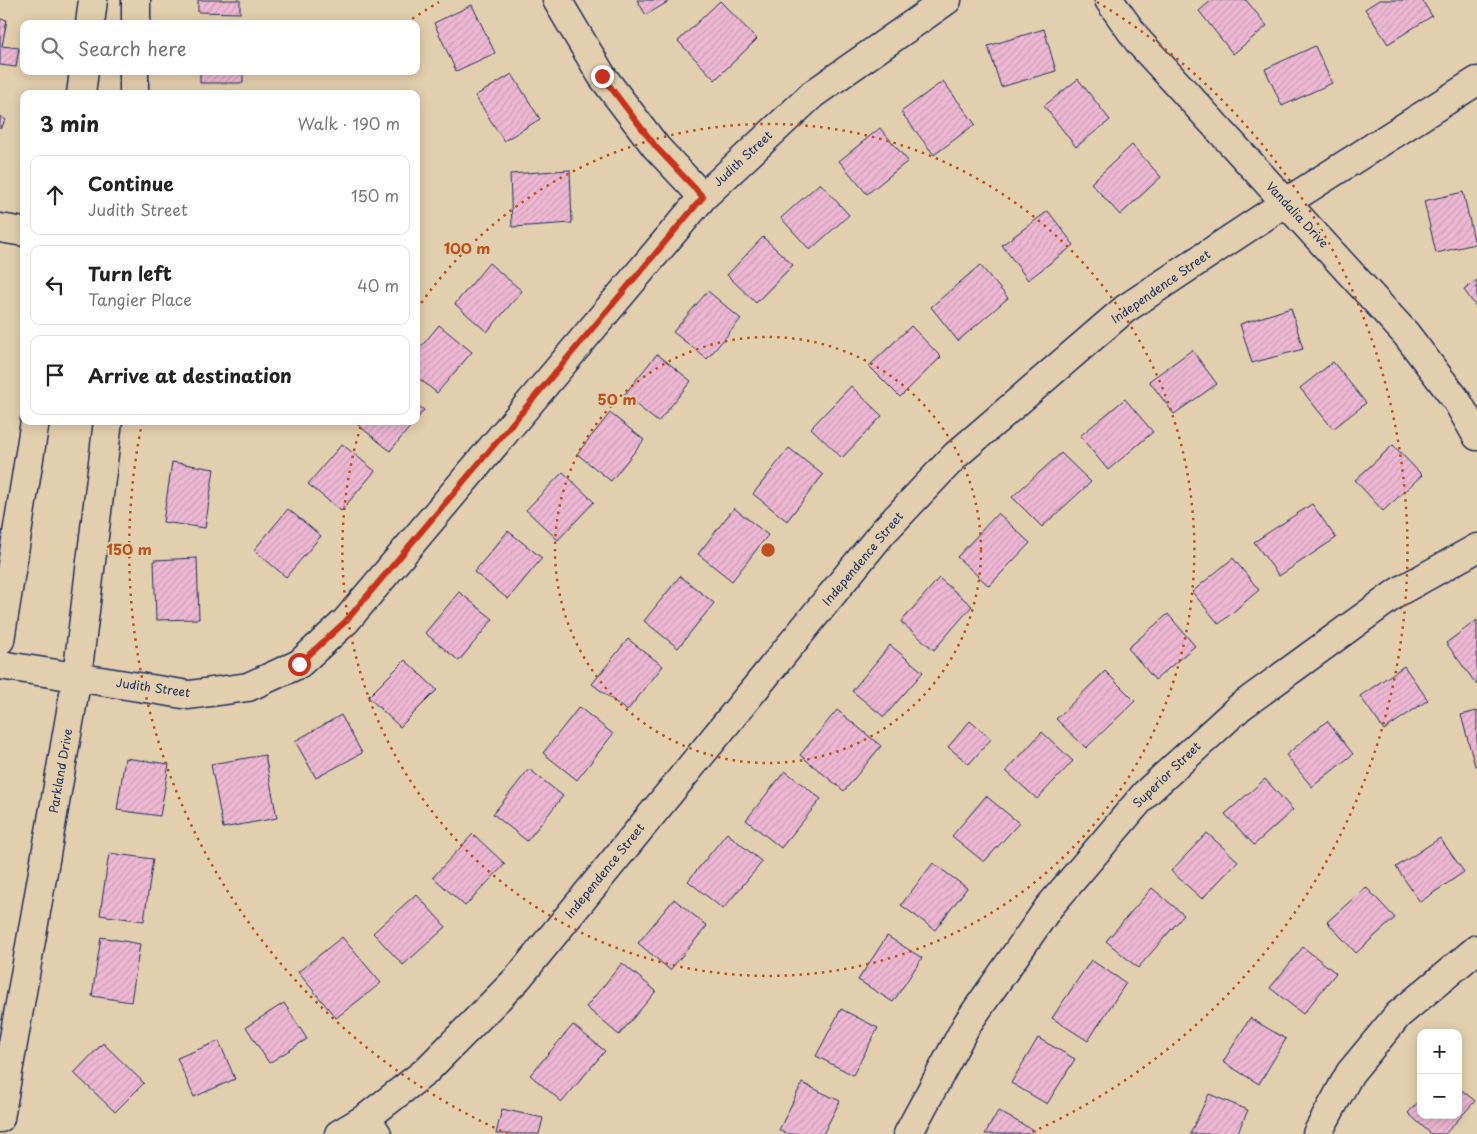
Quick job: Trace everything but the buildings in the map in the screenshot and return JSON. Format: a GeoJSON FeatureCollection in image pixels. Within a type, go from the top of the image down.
{"type":"FeatureCollection","features":[{"type":"Feature","properties":{"kind":"street"},"geometry":{"type":"LineString","coordinates":[[90,20],[93,0]]}},
{"type":"Feature","properties":{"kind":"street"},"geometry":{"type":"LineString","coordinates":[[136,0],[136,20]]}},
{"type":"Feature","properties":{"kind":"street"},"geometry":{"type":"LineString","coordinates":[[558,0],[602,76],[656,147],[703,197]]}},
{"type":"Feature","properties":{"kind":"street","name":"Judith Street"},"geometry":{"type":"LineString","coordinates":[[0,665],[189,694],[248,688],[299,664],[346,621],[703,197],[813,94],[947,0]]}},
{"type":"Feature","properties":{"kind":"street","name":"Vandalia Drive"},"geometry":{"type":"LineString","coordinates":[[1109,0],[1139,42],[1406,334],[1456,401],[1477,436]]}},
{"type":"Feature","properties":{"kind":"street"},"geometry":{"type":"LineString","coordinates":[[82,90],[83,75]]}},
{"type":"Feature","properties":{"kind":"street"},"geometry":{"type":"LineString","coordinates":[[134,75],[134,90]]}},
{"type":"Feature","properties":{"kind":"street","name":"Independence Street"},"geometry":{"type":"LineString","coordinates":[[339,1134],[371,1126],[518,978],[883,532],[956,455],[1125,309],[1285,202],[1477,81]]}},
{"type":"Feature","properties":{"kind":"street"},"geometry":{"type":"LineString","coordinates":[[0,228],[20,231]]}},
{"type":"Feature","properties":{"kind":"street"},"geometry":{"type":"LineString","coordinates":[[0,640],[33,425]]}},
{"type":"Feature","properties":{"kind":"street","name":"Parkland Drive"},"geometry":{"type":"LineString","coordinates":[[0,1118],[77,677],[108,425]]}},
{"type":"Feature","properties":{"kind":"street","name":"Superior Street"},"geometry":{"type":"LineString","coordinates":[[908,1134],[967,1024],[1049,907],[1144,794],[1240,707],[1398,592],[1477,548]]}},
{"type":"Feature","properties":{"kind":"street"},"geometry":{"type":"LineString","coordinates":[[1317,1134],[1350,1073],[1398,1016],[1477,949]]}},
{"type":"Feature","properties":{"kind":"route"},"geometry":{"type":"LineString","coordinates":[[299,664],[346,621],[703,197],[656,147],[602,76]]}}]}
